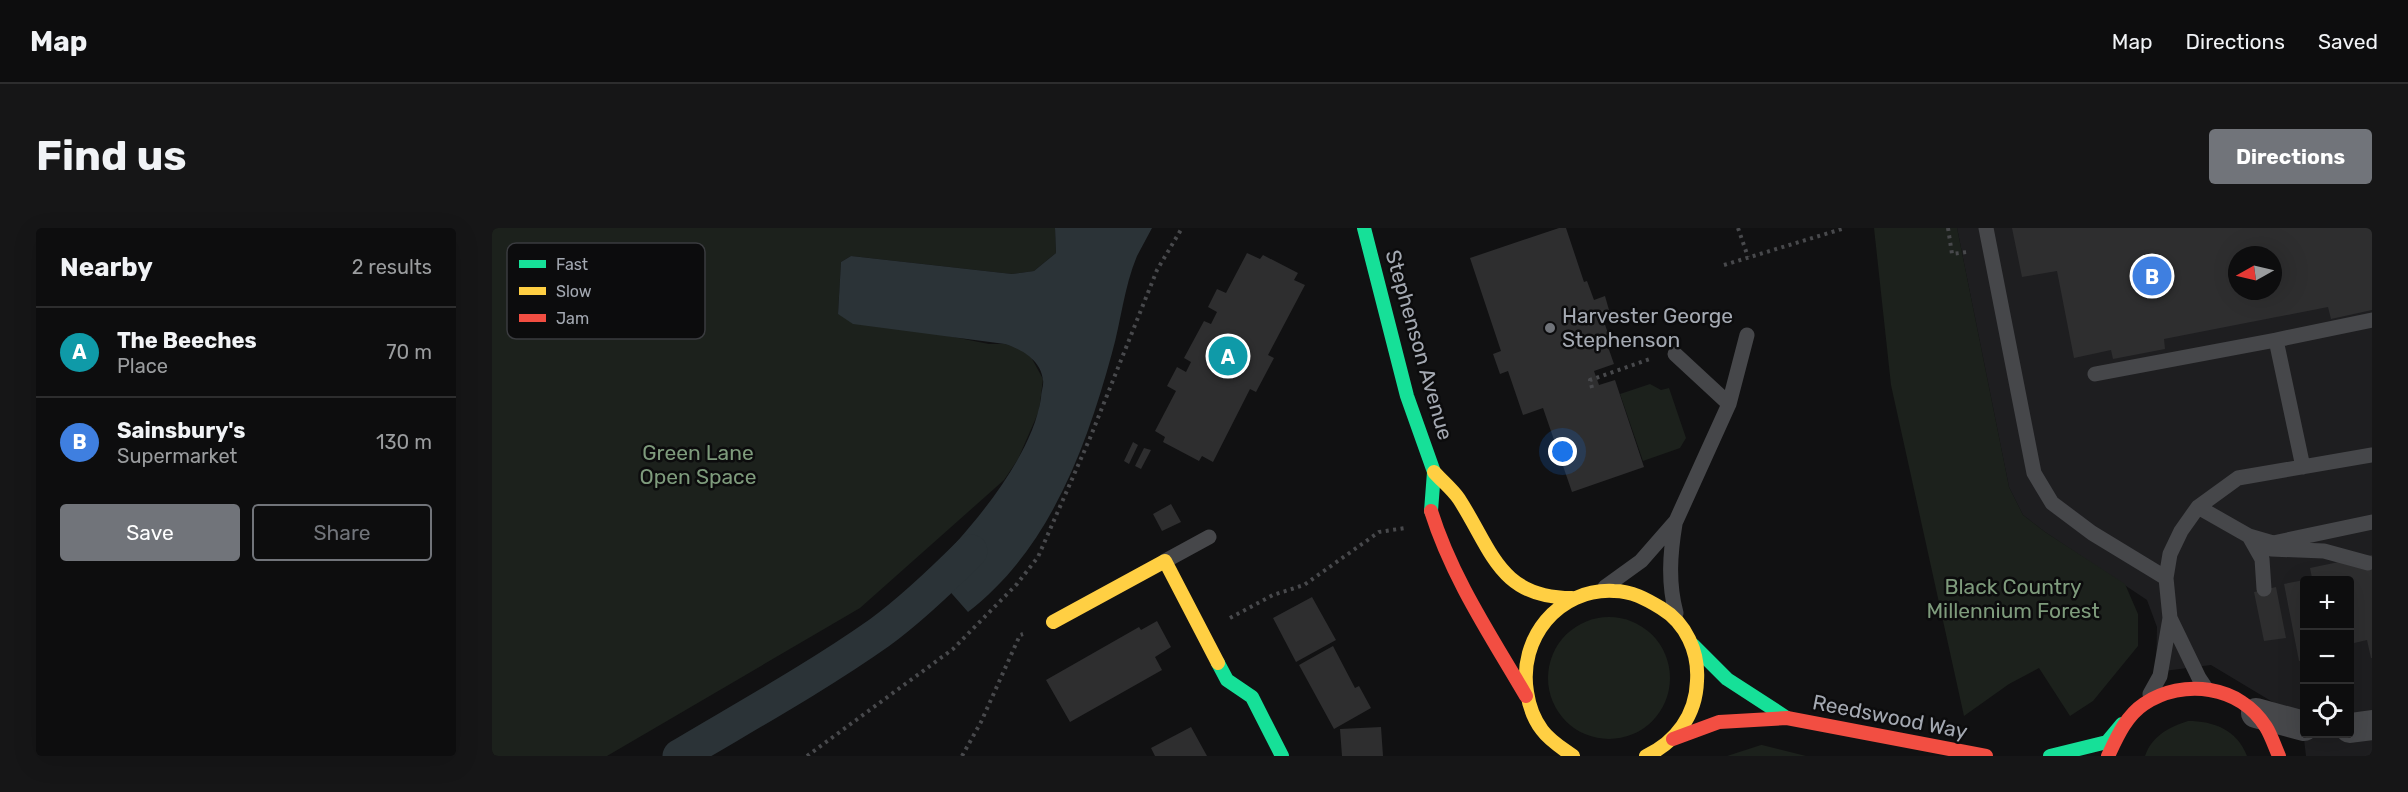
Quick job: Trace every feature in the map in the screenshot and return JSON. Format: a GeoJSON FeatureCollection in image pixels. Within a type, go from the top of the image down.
{"type":"FeatureCollection","features":[{"type":"Feature","properties":{"kind":"street","name":"Stephenson Avenue"},"geometry":{"type":"LineString","coordinates":[[1364,228],[1407,396],[1434,472],[1431,510],[1441,542],[1462,585],[1526,696]]}},
{"type":"Feature","properties":{"kind":"street","name":"Stephenson Avenue"},"geometry":{"type":"LineString","coordinates":[[1434,472],[1458,496],[1491,557],[1506,576],[1524,588],[1544,596],[1572,598]]}},
{"type":"Feature","properties":{"kind":"street"},"geometry":{"type":"LineString","coordinates":[[1053,622],[1165,561],[1227,680],[1252,697],[1282,756]]}},
{"type":"Feature","properties":{"kind":"street"},"geometry":{"type":"LineString","coordinates":[[1536,740],[1533,717],[1526,696],[1524,667],[1532,639],[1548,615],[1572,598],[1600,590],[1629,591],[1655,601],[1678,620],[1693,645],[1698,674],[1695,702],[1686,722],[1673,739],[1651,755]]}},
{"type":"Feature","properties":{"kind":"street","name":"Reedswood Way"},"geometry":{"type":"LineString","coordinates":[[1693,645],[1727,679],[1787,718]]}},
{"type":"Feature","properties":{"kind":"street"},"geometry":{"type":"LineString","coordinates":[[2050,756],[2107,742],[2138,707],[2153,697],[2177,688],[2205,687],[2234,696],[2256,713],[2273,737],[2279,756]]}},
{"type":"Feature","properties":{"kind":"street"},"geometry":{"type":"LineString","coordinates":[[2256,713],[2300,725]]}},
{"type":"Feature","properties":{"kind":"street"},"geometry":{"type":"LineString","coordinates":[[1533,717],[1550,740],[1573,756]]}},
{"type":"Feature","properties":{"kind":"street","name":"Reedswood Way"},"geometry":{"type":"LineString","coordinates":[[1673,739],[1719,722],[1787,718],[1986,756]]}},
{"type":"Feature","properties":{"kind":"street"},"geometry":{"type":"LineString","coordinates":[[2108,756],[2117,731],[2125,720]]}},
{"type":"Feature","properties":{"kind":"street"},"geometry":{"type":"LineString","coordinates":[[2354,727],[2372,725]]}},
{"type":"Feature","properties":{"kind":"lane"},"geometry":{"type":"LineString","coordinates":[[1986,228],[2034,473],[2052,503],[2092,532],[2166,578]]}},
{"type":"Feature","properties":{"kind":"lane"},"geometry":{"type":"LineString","coordinates":[[2095,374],[2372,320]]}},
{"type":"Feature","properties":{"kind":"lane"},"geometry":{"type":"LineString","coordinates":[[1600,590],[1641,561],[1676,521],[1729,404],[1747,335]]}},
{"type":"Feature","properties":{"kind":"lane"},"geometry":{"type":"LineString","coordinates":[[2276,340],[2303,467]]}},
{"type":"Feature","properties":{"kind":"lane"},"geometry":{"type":"LineString","coordinates":[[1669,355],[1729,404]]}},
{"type":"Feature","properties":{"kind":"lane"},"geometry":{"type":"LineString","coordinates":[[2138,707],[2155,688],[2160,676],[2170,618],[2166,578],[2170,554],[2181,531],[2199,507],[2238,478],[2372,455]]}},
{"type":"Feature","properties":{"kind":"lane"},"geometry":{"type":"LineString","coordinates":[[2199,507],[2270,549],[2324,551],[2368,563]]}},
{"type":"Feature","properties":{"kind":"lane"},"geometry":{"type":"LineString","coordinates":[[1676,521],[1670,568],[1672,600],[1678,620]]}},
{"type":"Feature","properties":{"kind":"lane"},"geometry":{"type":"LineString","coordinates":[[2250,536],[2272,543],[2372,522]]}},
{"type":"Feature","properties":{"kind":"lane"},"geometry":{"type":"LineString","coordinates":[[2250,536],[2262,559],[2264,590]]}},
{"type":"Feature","properties":{"kind":"lane"},"geometry":{"type":"LineString","coordinates":[[1165,561],[1209,537]]}},
{"type":"Feature","properties":{"kind":"lane"},"geometry":{"type":"LineString","coordinates":[[2170,618],[2205,687]]}},
{"type":"Feature","properties":{"kind":"path"},"geometry":{"type":"LineString","coordinates":[[807,756],[953,649],[1017,584],[1038,557],[1090,438],[1157,270],[1182,228]]}},
{"type":"Feature","properties":{"kind":"path"},"geometry":{"type":"LineString","coordinates":[[1738,228],[1748,257]]}},
{"type":"Feature","properties":{"kind":"path"},"geometry":{"type":"LineString","coordinates":[[1724,265],[1845,228]]}},
{"type":"Feature","properties":{"kind":"path"},"geometry":{"type":"LineString","coordinates":[[1948,228],[1952,254],[1967,252],[1969,263]]}},
{"type":"Feature","properties":{"kind":"path"},"geometry":{"type":"LineString","coordinates":[[1592,387],[1590,380],[1669,355]]}},
{"type":"Feature","properties":{"kind":"path"},"geometry":{"type":"LineString","coordinates":[[1203,633],[1273,595],[1304,585],[1379,532],[1405,528],[1426,547],[1441,542]]}},
{"type":"Feature","properties":{"kind":"path"},"geometry":{"type":"LineString","coordinates":[[962,756],[981,722],[1020,635],[1053,622]]}},
{"type":"Feature","properties":{"kind":"shaded area"},"geometry":{"type":"Polygon","coordinates":[[[1055,228],[1152,228],[1137,256],[1102,389],[1061,495],[1021,559],[996,587],[968,612],[931,570],[981,513],[1026,444],[1041,398],[1043,380],[1041,373],[1029,356],[1005,344],[853,324],[838,314],[841,262],[851,256],[1012,274],[1034,271],[1056,253],[1055,228]]]}},
{"type":"Feature","properties":{"kind":"shaded area"},"geometry":{"type":"Polygon","coordinates":[[[1957,228],[2372,228],[2372,756],[2306,756],[2304,738],[2354,738],[2354,576],[2300,576],[2300,714],[2276,704],[2211,665],[2156,672],[2157,627],[2147,600],[2023,515],[2009,487],[1957,228]]]}},
{"type":"Feature","properties":{"kind":"green space","name":"Green Lane Open Space"},"geometry":{"type":"Polygon","coordinates":[[[492,228],[1055,228],[1056,253],[1034,271],[1012,274],[851,256],[841,262],[838,314],[989,344],[1005,344],[1021,349],[1031,357],[1043,379],[1039,411],[1018,459],[1004,480],[860,608],[607,756],[492,756],[492,228]]]}},
{"type":"Feature","properties":{"kind":"green space","name":"Black Country Millennium Forest"},"geometry":{"type":"Polygon","coordinates":[[[1874,228],[1957,228],[2009,487],[2023,515],[2125,584],[2138,614],[2138,646],[2093,701],[2070,716],[2039,668],[2009,684],[1964,716],[1891,385],[1874,228]]]}},
{"type":"Feature","properties":{"kind":"green space"},"geometry":{"type":"Polygon","coordinates":[[[1650,384],[1661,390],[1669,388],[1686,438],[1680,448],[1643,461],[1620,394],[1650,384]]]}},
{"type":"Feature","properties":{"kind":"green space"},"geometry":{"type":"Polygon","coordinates":[[[1609,617],[1632,621],[1652,635],[1666,655],[1670,678],[1666,701],[1652,721],[1632,735],[1609,739],[1586,735],[1566,721],[1552,701],[1548,678],[1552,655],[1566,635],[1586,621],[1609,617]]]}},
{"type":"Feature","properties":{"kind":"green space"},"geometry":{"type":"Polygon","coordinates":[[[2188,721],[2207,723],[2224,729],[2243,747],[2247,756],[2145,756],[2152,743],[2162,733],[2188,721]]]}},
{"type":"Feature","properties":{"kind":"green space"},"geometry":{"type":"Polygon","coordinates":[[[1762,745],[1806,756],[1727,756],[1762,745]]]}},
{"type":"Feature","properties":{"kind":"building","name":"Harvester George Stephenson"},"geometry":{"type":"Polygon","coordinates":[[[1559,228],[1566,228],[1584,282],[1587,281],[1594,300],[1605,296],[1609,310],[1601,313],[1611,342],[1607,344],[1614,364],[1594,371],[1599,385],[1615,380],[1644,467],[1572,492],[1543,408],[1523,415],[1508,371],[1500,374],[1493,354],[1501,351],[1470,258],[1559,228]]]}},
{"type":"Feature","properties":{"kind":"building"},"geometry":{"type":"Polygon","coordinates":[[[2012,228],[2372,228],[2372,310],[2331,319],[2328,307],[2164,339],[2165,349],[2113,359],[2111,350],[2074,358],[2057,271],[2022,277],[2012,228]]]}},
{"type":"Feature","properties":{"kind":"building"},"geometry":{"type":"Polygon","coordinates":[[[1247,253],[1260,259],[1263,255],[1298,273],[1294,280],[1305,285],[1268,355],[1274,358],[1256,392],[1250,389],[1213,462],[1202,456],[1199,461],[1163,442],[1165,437],[1155,431],[1176,391],[1167,386],[1177,367],[1186,372],[1191,362],[1184,358],[1204,321],[1211,324],[1217,312],[1208,307],[1217,289],[1226,293],[1247,253]]]}},
{"type":"Feature","properties":{"kind":"building"},"geometry":{"type":"Polygon","coordinates":[[[1133,442],[1138,445],[1129,464],[1124,461],[1133,442]]]}},
{"type":"Feature","properties":{"kind":"building"},"geometry":{"type":"Polygon","coordinates":[[[1144,448],[1151,450],[1141,469],[1135,466],[1144,448]]]}},
{"type":"Feature","properties":{"kind":"building"},"geometry":{"type":"Polygon","coordinates":[[[1171,504],[1181,522],[1162,531],[1153,514],[1171,504]]]}},
{"type":"Feature","properties":{"kind":"building"},"geometry":{"type":"Polygon","coordinates":[[[2372,555],[2372,658],[2367,640],[2354,643],[2354,576],[2312,576],[2310,568],[2372,555]]]}},
{"type":"Feature","properties":{"kind":"building"},"geometry":{"type":"Polygon","coordinates":[[[2300,581],[2300,661],[2299,661],[2284,584],[2300,581]]]}},
{"type":"Feature","properties":{"kind":"building"},"geometry":{"type":"Polygon","coordinates":[[[2276,587],[2286,638],[2264,641],[2254,592],[2276,587]]]}},
{"type":"Feature","properties":{"kind":"building"},"geometry":{"type":"Polygon","coordinates":[[[1312,597],[1336,640],[1296,662],[1273,618],[1312,597]]]}},
{"type":"Feature","properties":{"kind":"building"},"geometry":{"type":"Polygon","coordinates":[[[1157,621],[1171,647],[1155,657],[1162,670],[1070,722],[1046,680],[1139,627],[1141,630],[1157,621]]]}},
{"type":"Feature","properties":{"kind":"building"},"geometry":{"type":"Polygon","coordinates":[[[1333,646],[1355,688],[1359,686],[1371,708],[1334,729],[1299,665],[1333,646]]]}},
{"type":"Feature","properties":{"kind":"building"},"geometry":{"type":"Polygon","coordinates":[[[1191,727],[1207,756],[1155,756],[1151,748],[1191,727]]]}},
{"type":"Feature","properties":{"kind":"building"},"geometry":{"type":"Polygon","coordinates":[[[1381,727],[1383,756],[1342,756],[1340,729],[1381,727]]]}},
{"type":"Feature","properties":{"kind":"waterway"},"geometry":{"type":"LineString","coordinates":[[679,756],[855,650],[903,614],[971,551]]}},
{"type":"Feature","properties":{"kind":"traffic: fast"},"geometry":{"type":"LineString","coordinates":[[1364,228],[1407,396],[1434,472],[1431,511]]}},
{"type":"Feature","properties":{"kind":"traffic: fast"},"geometry":{"type":"LineString","coordinates":[[1693,645],[1727,679],[1787,718]]}},
{"type":"Feature","properties":{"kind":"traffic: fast"},"geometry":{"type":"LineString","coordinates":[[1218,663],[1227,680],[1252,697],[1282,756]]}},
{"type":"Feature","properties":{"kind":"traffic: fast"},"geometry":{"type":"LineString","coordinates":[[2050,756],[2107,742],[2122,724]]}},
{"type":"Feature","properties":{"kind":"traffic: slow"},"geometry":{"type":"LineString","coordinates":[[1434,472],[1459,499],[1490,553],[1500,568],[1513,580],[1528,590],[1548,596],[1572,598]]}},
{"type":"Feature","properties":{"kind":"traffic: slow"},"geometry":{"type":"LineString","coordinates":[[1053,622],[1165,561],[1218,663]]}},
{"type":"Feature","properties":{"kind":"traffic: slow"},"geometry":{"type":"LineString","coordinates":[[1573,756],[1549,738],[1530,707],[1526,672],[1529,653],[1546,620],[1559,608],[1576,598],[1594,592],[1614,591],[1639,596],[1670,614],[1684,630],[1696,659],[1696,693],[1688,716],[1675,735],[1646,756]]}},
{"type":"Feature","properties":{"kind":"traffic: jam"},"geometry":{"type":"LineString","coordinates":[[1431,511],[1461,583],[1526,696]]}},
{"type":"Feature","properties":{"kind":"traffic: jam"},"geometry":{"type":"LineString","coordinates":[[2108,756],[2123,727],[2144,704],[2159,696],[2193,689],[2226,694],[2241,702],[2255,713],[2266,727],[2279,756]]}},
{"type":"Feature","properties":{"kind":"traffic: jam"},"geometry":{"type":"LineString","coordinates":[[1673,739],[1719,722],[1787,718],[1986,756]]}},
{"type":"Feature","properties":{"kind":"place","name":"Sainsbury's"},"geometry":{"type":"Point","coordinates":[2152,276]}},
{"type":"Feature","properties":{"kind":"place","name":"Harvester George Stephenson"},"geometry":{"type":"Point","coordinates":[1550,328]}},
{"type":"Feature","properties":{"kind":"place","name":"The Beeches"},"geometry":{"type":"Point","coordinates":[1228,356]}}]}
